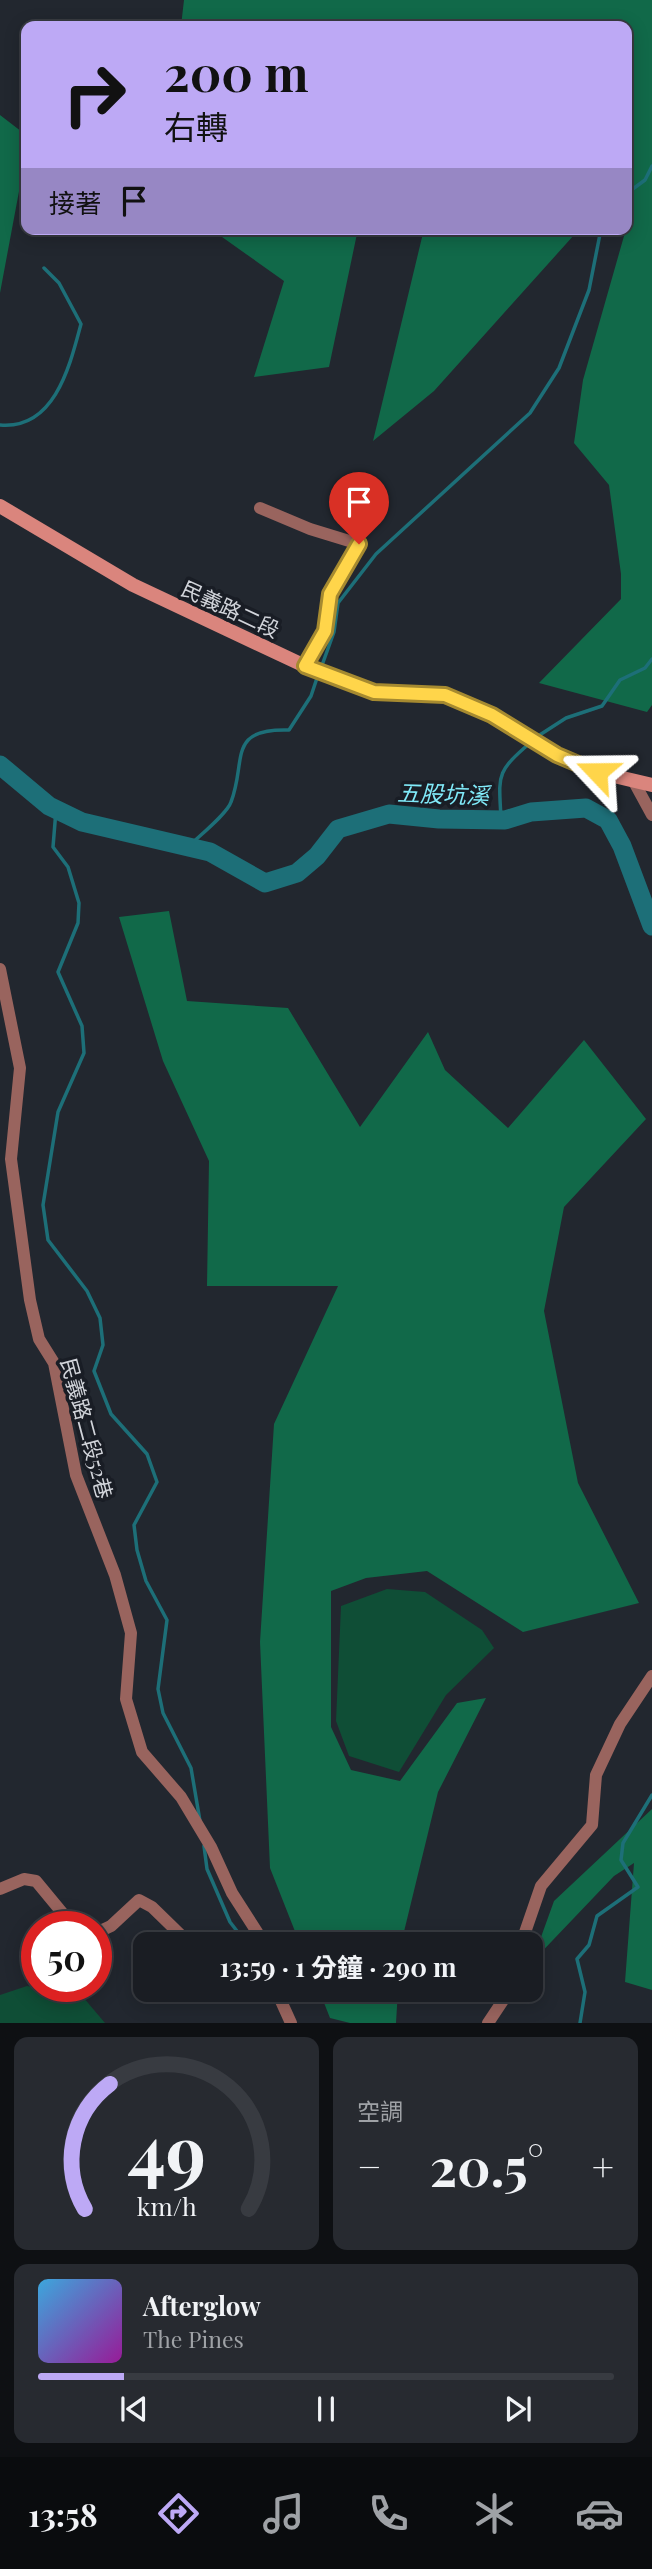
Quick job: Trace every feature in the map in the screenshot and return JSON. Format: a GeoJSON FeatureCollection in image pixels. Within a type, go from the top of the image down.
{"type":"FeatureCollection","features":[{"type":"Feature","properties":{"kind":"main road","name":"民義路二段"},"geometry":{"type":"LineString","coordinates":[[0,506],[133,586],[315,670],[374,692],[445,695],[492,715],[532,740],[597,772],[652,785]]}},
{"type":"Feature","properties":{"kind":"street"},"geometry":{"type":"LineString","coordinates":[[260,508],[310,529],[359,544],[330,594],[325,631],[315,670]]}},
{"type":"Feature","properties":{"kind":"street"},"geometry":{"type":"LineString","coordinates":[[634,782],[652,815]]}},
{"type":"Feature","properties":{"kind":"street","name":"民義路二段52巷"},"geometry":{"type":"LineString","coordinates":[[0,969],[20,1068],[11,1159],[30,1300],[39,1339],[54,1363],[76,1475],[115,1575],[131,1633],[126,1699],[142,1752],[181,1797],[205,1837],[232,1893],[257,1932]]}},
{"type":"Feature","properties":{"kind":"street"},"geometry":{"type":"LineString","coordinates":[[526,1932],[541,1886],[592,1825],[596,1775],[620,1724],[652,1676]]}},
{"type":"Feature","properties":{"kind":"street"},"geometry":{"type":"LineString","coordinates":[[0,1889],[24,1879],[36,1881],[61,1911]]}},
{"type":"Feature","properties":{"kind":"street"},"geometry":{"type":"LineString","coordinates":[[112,1925],[139,1900],[152,1907],[178,1932]]}},
{"type":"Feature","properties":{"kind":"street"},"geometry":{"type":"LineString","coordinates":[[281,2002],[291,2023]]}},
{"type":"Feature","properties":{"kind":"street"},"geometry":{"type":"LineString","coordinates":[[488,2023],[502,2002]]}},
{"type":"Feature","properties":{"kind":"green space"},"geometry":{"type":"Polygon","coordinates":[[[184,0],[652,0],[652,705],[647,712],[539,683],[621,599],[621,574],[609,485],[574,443],[583,380],[624,235],[632,235],[632,21],[182,21],[184,0]]]}},
{"type":"Feature","properties":{"kind":"green space"},"geometry":{"type":"Polygon","coordinates":[[[0,115],[21,131],[21,181],[0,293],[0,115]]]}},
{"type":"Feature","properties":{"kind":"green space"},"geometry":{"type":"Polygon","coordinates":[[[219,235],[357,235],[329,367],[254,377],[284,281],[219,235]]]}},
{"type":"Feature","properties":{"kind":"green space"},"geometry":{"type":"Polygon","coordinates":[[[423,235],[574,235],[434,391],[373,441],[423,235]]]}},
{"type":"Feature","properties":{"kind":"green space"},"geometry":{"type":"Polygon","coordinates":[[[169,911],[187,1001],[288,1008],[360,1127],[428,1032],[445,1070],[508,1128],[584,1040],[646,1119],[564,1207],[544,1311],[578,1483],[639,1603],[523,1632],[427,1571],[366,1578],[331,1591],[331,1727],[351,1770],[400,1781],[457,1703],[486,1698],[438,1792],[404,1932],[295,1932],[270,1868],[260,1642],[274,1424],[338,1286],[207,1286],[209,1161],[163,1061],[119,917],[169,911]]]}},
{"type":"Feature","properties":{"kind":"green space"},"geometry":{"type":"Polygon","coordinates":[[[387,1589],[425,1592],[482,1630],[494,1648],[446,1695],[399,1772],[349,1756],[336,1721],[341,1606],[387,1589]]]}},
{"type":"Feature","properties":{"kind":"green space"},"geometry":{"type":"Polygon","coordinates":[[[652,1809],[652,1990],[625,1982],[634,1863],[614,1876],[543,1950],[543,1932],[554,1901],[652,1809]]]}},
{"type":"Feature","properties":{"kind":"green space"},"geometry":{"type":"Polygon","coordinates":[[[21,1988],[21,2002],[87,2002],[105,2023],[0,2023],[0,1995],[21,1988]]]}},
{"type":"Feature","properties":{"kind":"green space"},"geometry":{"type":"Polygon","coordinates":[[[324,2002],[397,2002],[396,2023],[350,2023],[330,2018],[324,2002]]]}},
{"type":"Feature","properties":{"kind":"waterway"},"geometry":{"type":"LineString","coordinates":[[632,190],[645,180],[652,166]]}},
{"type":"Feature","properties":{"kind":"waterway"},"geometry":{"type":"LineString","coordinates":[[321,668],[334,632],[338,603],[376,554],[530,413],[559,368],[589,290],[600,235]]}},
{"type":"Feature","properties":{"kind":"waterway"},"geometry":{"type":"LineString","coordinates":[[0,425],[19,424],[34,417],[47,406],[65,375],[77,340],[81,324],[59,283],[44,268]]}},
{"type":"Feature","properties":{"kind":"waterway"},"geometry":{"type":"LineString","coordinates":[[535,738],[566,718],[602,706],[620,680],[645,668],[652,659]]}},
{"type":"Feature","properties":{"kind":"waterway"},"geometry":{"type":"LineString","coordinates":[[189,846],[219,819],[231,802],[242,750],[247,741],[269,731],[289,730],[311,696],[318,675]]}},
{"type":"Feature","properties":{"kind":"waterway"},"geometry":{"type":"LineString","coordinates":[[501,819],[502,776],[510,761],[530,743]]}},
{"type":"Feature","properties":{"kind":"waterway","name":"五股坑溪"},"geometry":{"type":"LineString","coordinates":[[0,765],[49,806],[82,822],[210,852],[265,883],[297,873],[317,856],[338,829],[389,814],[439,819],[505,820],[531,812],[586,808],[608,820],[622,846],[652,926]]}},
{"type":"Feature","properties":{"kind":"waterway"},"geometry":{"type":"LineString","coordinates":[[56,810],[53,847],[68,867],[79,903],[78,923],[58,972],[82,1026],[84,1053],[58,1112],[43,1205],[48,1240],[87,1291],[100,1318],[103,1345],[94,1371],[111,1414],[147,1454],[157,1482],[134,1525],[137,1550],[146,1581],[167,1620],[158,1689],[163,1713],[191,1768],[200,1821]]}},
{"type":"Feature","properties":{"kind":"waterway"},"geometry":{"type":"LineString","coordinates":[[580,2023],[585,1992],[577,1959],[589,1945],[597,1916],[638,1887],[621,1860],[623,1843],[652,1795]]}},
{"type":"Feature","properties":{"kind":"waterway"},"geometry":{"type":"LineString","coordinates":[[204,1846],[207,1869],[230,1922],[238,1932]]}},
{"type":"Feature","properties":{"kind":"route"},"geometry":{"type":"LineString","coordinates":[[359,544],[330,594],[325,631],[305,666],[374,692],[445,695],[492,715],[557,755],[597,772]]}}]}
